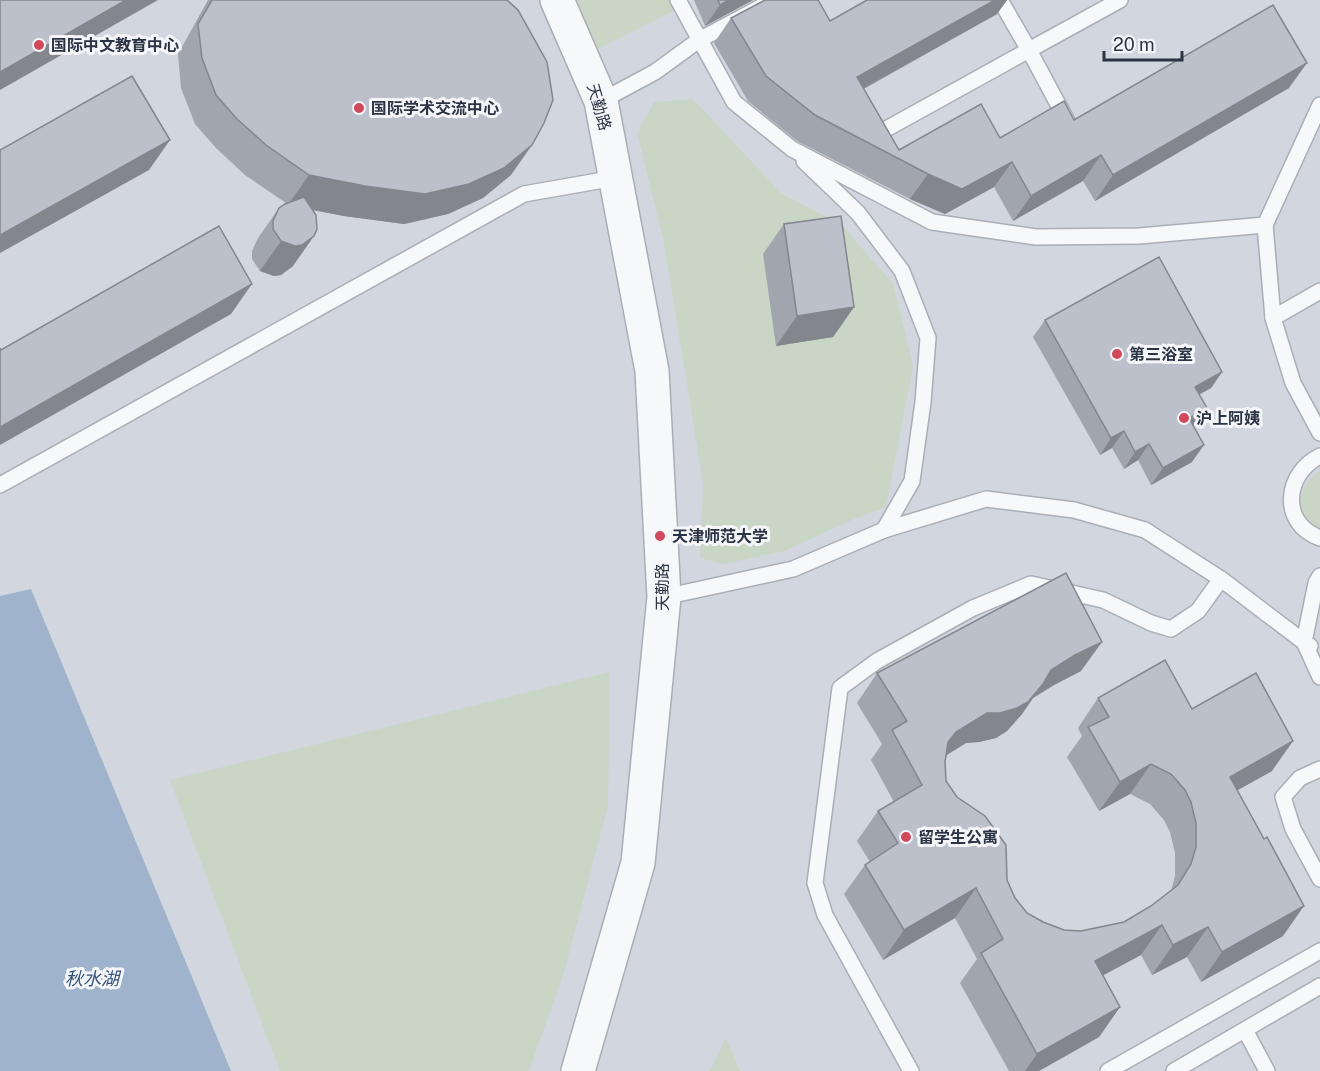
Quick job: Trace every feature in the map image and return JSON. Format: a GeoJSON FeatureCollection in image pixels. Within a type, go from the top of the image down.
{"type":"FeatureCollection","features":[{"type":"Feature","properties":{"kind":"street","name":"天勤路"},"geometry":{"type":"LineString","coordinates":[[557,0],[601,101],[652,370],[664,597],[638,863],[578,1071]]}},
{"type":"Feature","properties":{"kind":"lane"},"geometry":{"type":"LineString","coordinates":[[678,0],[735,102],[792,149],[858,213],[902,271],[928,338],[923,402],[912,481],[885,530]]}},
{"type":"Feature","properties":{"kind":"lane"},"geometry":{"type":"LineString","coordinates":[[601,101],[655,72],[699,40],[774,0]]}},
{"type":"Feature","properties":{"kind":"lane"},"geometry":{"type":"LineString","coordinates":[[1000,0],[1067,121]]}},
{"type":"Feature","properties":{"kind":"lane"},"geometry":{"type":"LineString","coordinates":[[879,133],[1120,0]]}},
{"type":"Feature","properties":{"kind":"lane"},"geometry":{"type":"LineString","coordinates":[[1319,110],[1265,225],[1273,318],[1293,383],[1320,433]]}},
{"type":"Feature","properties":{"kind":"lane"},"geometry":{"type":"LineString","coordinates":[[792,149],[932,222],[1036,237],[1139,236],[1265,225]]}},
{"type":"Feature","properties":{"kind":"lane"},"geometry":{"type":"LineString","coordinates":[[0,484],[524,194],[615,178]]}},
{"type":"Feature","properties":{"kind":"lane"},"geometry":{"type":"LineString","coordinates":[[1273,318],[1320,291]]}},
{"type":"Feature","properties":{"kind":"lane"},"geometry":{"type":"LineString","coordinates":[[1320,456],[1299,472],[1291,494],[1292,507],[1297,519],[1304,528],[1320,538]]}},
{"type":"Feature","properties":{"kind":"lane"},"geometry":{"type":"LineString","coordinates":[[664,597],[793,569],[885,530],[986,499],[1074,510],[1145,530],[1221,579],[1320,653]]}},
{"type":"Feature","properties":{"kind":"lane"},"geometry":{"type":"LineString","coordinates":[[1320,576],[1316,583],[1304,642],[1320,677]]}},
{"type":"Feature","properties":{"kind":"lane"},"geometry":{"type":"LineString","coordinates":[[911,1071],[825,915],[815,883],[840,688],[877,661],[973,608],[1031,584],[1103,600],[1171,629],[1198,611],[1221,579]]}},
{"type":"Feature","properties":{"kind":"lane"},"geometry":{"type":"LineString","coordinates":[[1320,769],[1300,778],[1283,797],[1293,830],[1320,879]]}},
{"type":"Feature","properties":{"kind":"lane"},"geometry":{"type":"LineString","coordinates":[[1108,1071],[1320,951]]}},
{"type":"Feature","properties":{"kind":"lane"},"geometry":{"type":"LineString","coordinates":[[1174,1071],[1320,986]]}},
{"type":"Feature","properties":{"kind":"lane"},"geometry":{"type":"LineString","coordinates":[[1245,1030],[1267,1071]]}},
{"type":"Feature","properties":{"kind":"shaded area","name":"天津师范大学"},"geometry":{"type":"Polygon","coordinates":[[[0,0],[1320,0],[1320,1071],[0,1071],[0,0]]]}},
{"type":"Feature","properties":{"kind":"green space"},"geometry":{"type":"Polygon","coordinates":[[[557,0],[678,0],[681,7],[582,57],[557,0]]]}},
{"type":"Feature","properties":{"kind":"green space"},"geometry":{"type":"Polygon","coordinates":[[[693,99],[782,194],[842,225],[893,284],[913,366],[886,507],[784,551],[723,564],[700,558],[703,483],[663,238],[637,133],[654,102],[693,99]]]}},
{"type":"Feature","properties":{"kind":"green space"},"geometry":{"type":"Polygon","coordinates":[[[1320,471],[1320,530],[1306,518],[1302,501],[1306,484],[1320,471]]]}},
{"type":"Feature","properties":{"kind":"green space"},"geometry":{"type":"Polygon","coordinates":[[[610,672],[608,806],[564,972],[529,1071],[280,1071],[170,780],[610,672]]]}},
{"type":"Feature","properties":{"kind":"green space"},"geometry":{"type":"Polygon","coordinates":[[[726,1038],[740,1071],[710,1071],[726,1038]]]}},
{"type":"Feature","properties":{"kind":"water","name":"秋水湖"},"geometry":{"type":"Polygon","coordinates":[[[31,589],[231,1071],[0,1071],[0,596],[31,589]]]}},
{"type":"Feature","properties":{"kind":"building","name":"国际中文教育中心"},"geometry":{"type":"Polygon","coordinates":[[[0,0],[126,0],[0,72],[0,0]]]}},
{"type":"Feature","properties":{"kind":"building","name":"国际学术交流中心"},"geometry":{"type":"Polygon","coordinates":[[[212,0],[507,0],[518,10],[547,62],[553,100],[532,145],[504,168],[469,184],[425,194],[365,186],[309,175],[266,145],[237,119],[216,95],[202,58],[198,24],[212,0]]]}},
{"type":"Feature","properties":{"kind":"building"},"geometry":{"type":"Polygon","coordinates":[[[718,0],[729,0],[720,5],[718,0]]]}},
{"type":"Feature","properties":{"kind":"building"},"geometry":{"type":"Polygon","coordinates":[[[765,0],[818,0],[830,21],[867,0],[995,0],[857,77],[899,150],[981,104],[1000,138],[1064,101],[1074,120],[1273,5],[1307,63],[1113,175],[1101,155],[1031,196],[1012,162],[962,189],[928,174],[815,115],[766,76],[731,18],[765,0]]]}},
{"type":"Feature","properties":{"kind":"building"},"geometry":{"type":"Polygon","coordinates":[[[132,76],[170,140],[0,235],[0,150],[132,76]]]}},
{"type":"Feature","properties":{"kind":"building"},"geometry":{"type":"Polygon","coordinates":[[[304,197],[316,215],[317,229],[314,236],[302,245],[295,246],[281,241],[273,229],[273,221],[279,208],[304,197]]]}},
{"type":"Feature","properties":{"kind":"building"},"geometry":{"type":"Polygon","coordinates":[[[841,216],[854,307],[797,316],[784,224],[841,216]]]}},
{"type":"Feature","properties":{"kind":"building"},"geometry":{"type":"Polygon","coordinates":[[[219,226],[252,284],[0,427],[0,348],[1,350],[219,226]]]}},
{"type":"Feature","properties":{"kind":"building"},"geometry":{"type":"Polygon","coordinates":[[[1159,257],[1222,372],[1195,387],[1207,408],[1189,418],[1204,445],[1163,468],[1149,444],[1135,452],[1124,431],[1111,438],[1045,320],[1159,257]]]}},
{"type":"Feature","properties":{"kind":"building","name":"留学生公寓"},"geometry":{"type":"Polygon","coordinates":[[[1066,573],[1102,642],[1051,670],[1028,702],[1000,713],[987,713],[956,732],[948,742],[945,762],[946,781],[957,797],[985,816],[1006,845],[1007,880],[1015,898],[1027,913],[1043,922],[1064,930],[1081,931],[1124,922],[1151,906],[1178,885],[1191,864],[1196,847],[1196,823],[1191,802],[1185,790],[1171,774],[1151,764],[1120,782],[1088,727],[1109,717],[1098,698],[1165,660],[1192,709],[1256,673],[1293,741],[1230,777],[1264,839],[1267,837],[1304,906],[1222,952],[1208,927],[1173,945],[1162,925],[1095,961],[1120,1007],[1037,1054],[981,953],[1003,939],[976,888],[904,930],[865,865],[898,843],[878,811],[922,785],[892,730],[907,721],[877,673],[1066,573]]]}},
{"type":"Feature","properties":{"kind":"place","name":"国际中文教育中心"},"geometry":{"type":"Point","coordinates":[39,45]}},
{"type":"Feature","properties":{"kind":"place","name":"国际学术交流中心"},"geometry":{"type":"Point","coordinates":[359,108]}},
{"type":"Feature","properties":{"kind":"place","name":"第三浴室"},"geometry":{"type":"Point","coordinates":[1117,354]}},
{"type":"Feature","properties":{"kind":"place","name":"沪上阿姨"},"geometry":{"type":"Point","coordinates":[1184,418]}},
{"type":"Feature","properties":{"kind":"place","name":"天津师范大学"},"geometry":{"type":"Point","coordinates":[660,536]}},
{"type":"Feature","properties":{"kind":"place","name":"留学生公寓"},"geometry":{"type":"Point","coordinates":[906,837]}}]}
